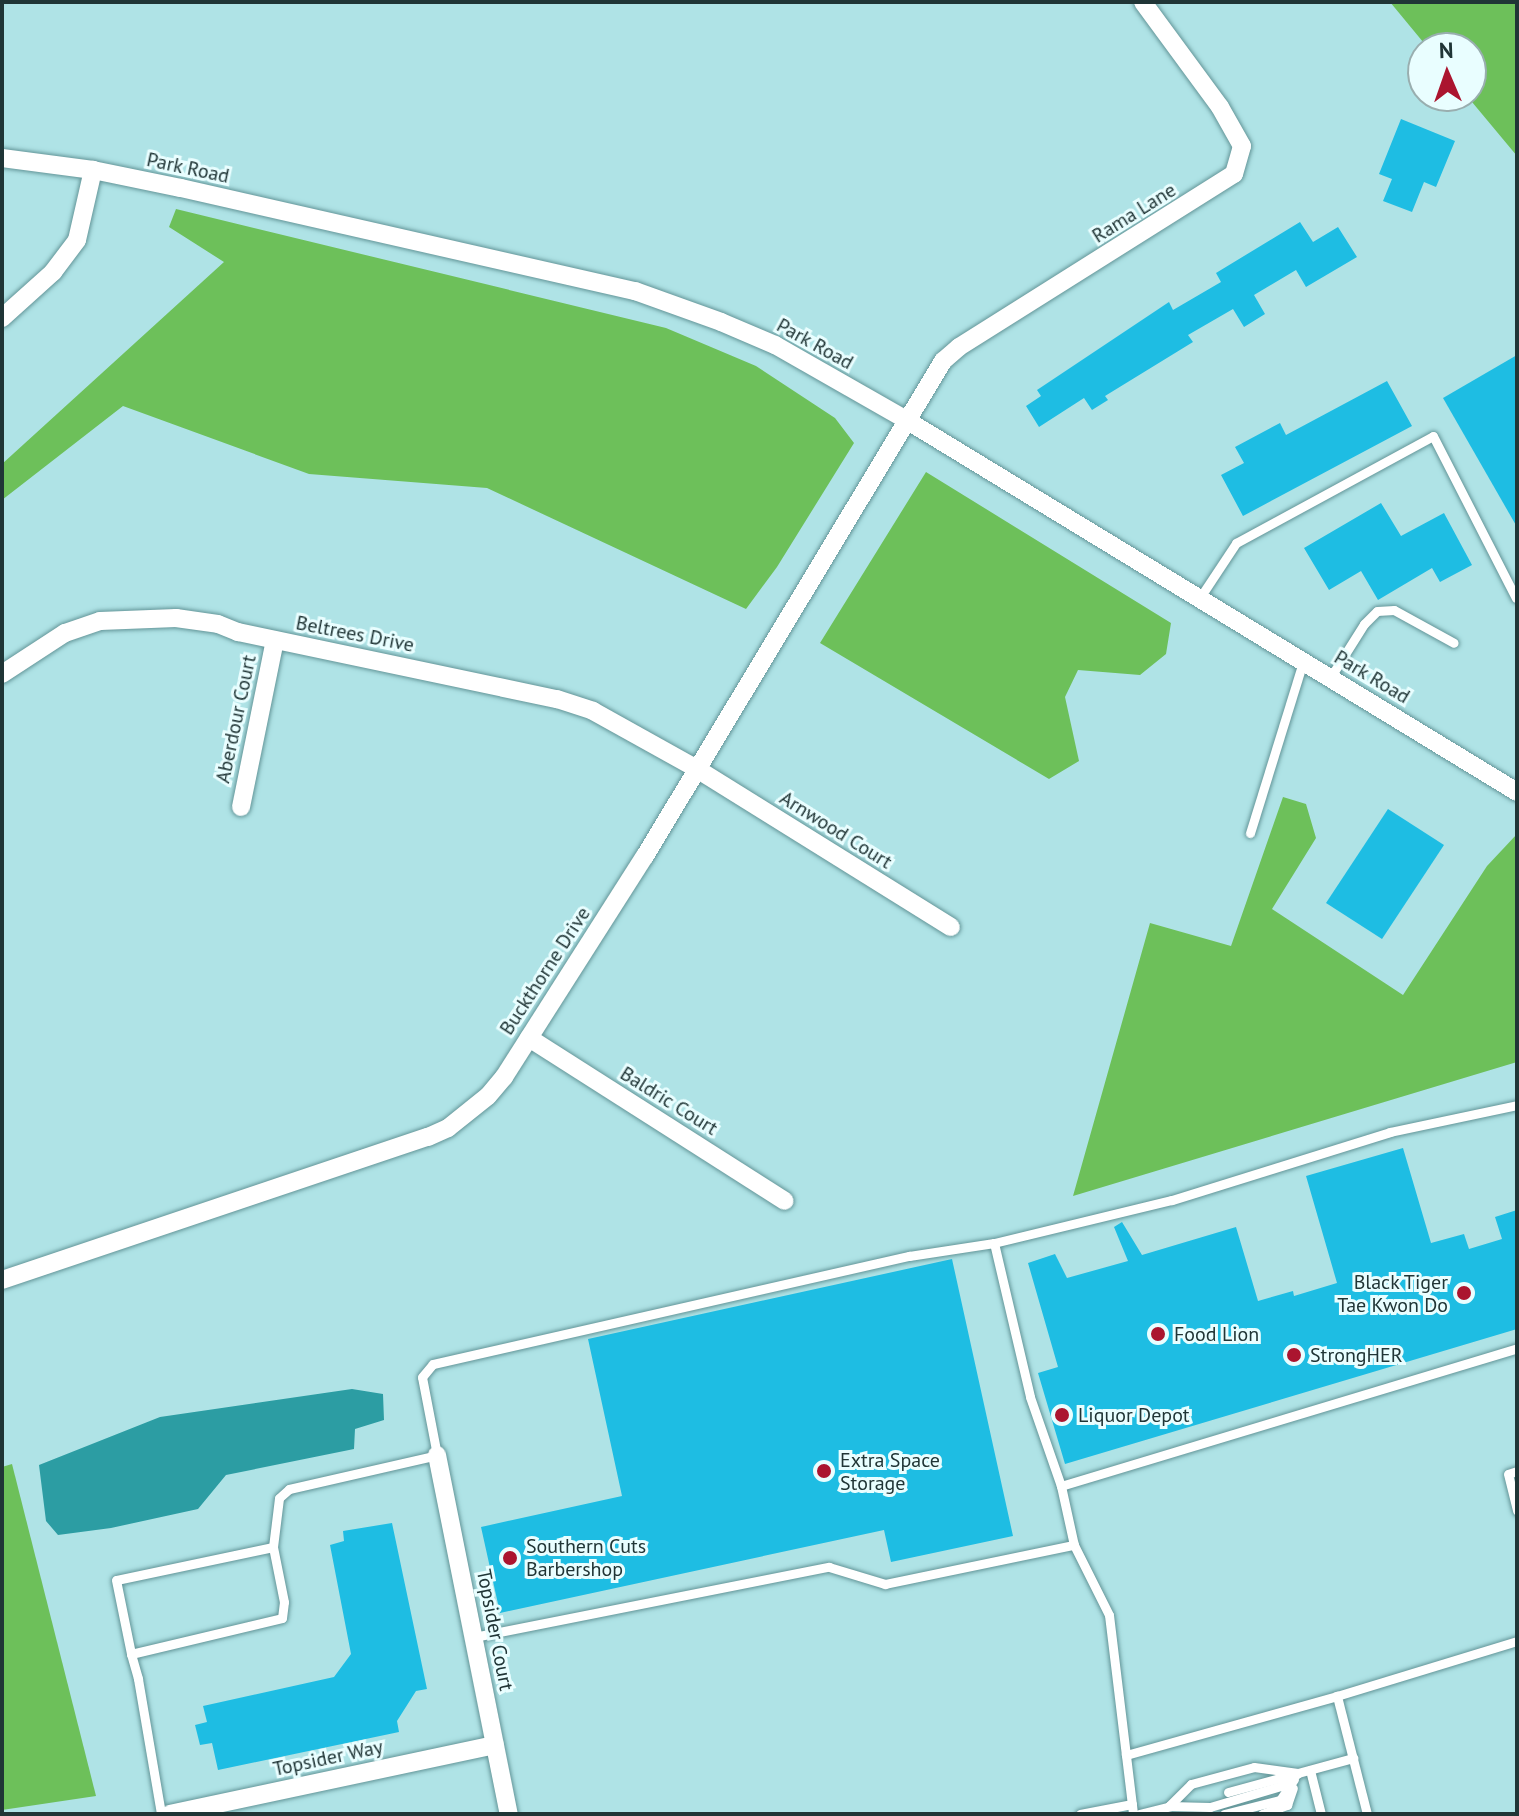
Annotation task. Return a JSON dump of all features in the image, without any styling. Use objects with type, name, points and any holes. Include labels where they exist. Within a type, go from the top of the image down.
[{"type":"street","name":"Rama Lane","points":[[908,421],[931,379],[959,347],[1234,174],[1242,146],[1220,107],[1143,2]]},
{"type":"street","name":"Park Road","points":[[2,158],[93,170],[635,291],[775,345],[908,421],[1517,792]]},
{"type":"street","points":[[2,318],[53,272],[77,240],[93,170]]},
{"type":"street","name":"Buckthorne Drive","points":[[2,1280],[428,1137],[448,1128],[488,1096],[529,1038],[697,769],[908,421]]},
{"type":"street","name":"Beltrees Drive","points":[[2,674],[65,633],[100,621],[176,618],[218,624],[275,640],[557,699],[593,711],[697,769]]},
{"type":"street","name":"Aberdour Court","points":[[241,807],[275,640]]},
{"type":"street","name":"Arnwood Court","points":[[697,769],[951,927]]},
{"type":"street","name":"Baldric Court","points":[[529,1038],[785,1201]]},
{"type":"street","name":"Topsider Court","points":[[437,1455],[509,1814]]},
{"type":"street","name":"Topsider Way","points":[[170,1814],[495,1745]]},
{"type":"lane","points":[[1199,599],[1236,543],[1433,436],[1516,598]]},
{"type":"lane","points":[[1330,678],[1364,624],[1377,611],[1394,610],[1454,643]]},
{"type":"lane","points":[[1250,833],[1303,662]]},
{"type":"lane","points":[[131,1654],[282,1618],[285,1610],[273,1547],[279,1498],[289,1489],[437,1455],[422,1377],[433,1364],[909,1256],[994,1243],[1172,1200],[1390,1132],[1517,1105]]},
{"type":"lane","points":[[994,1243],[1030,1397],[1061,1486],[1074,1545],[1109,1615],[1132,1809],[1080,1814]]},
{"type":"lane","points":[[1061,1486],[1517,1348]]},
{"type":"lane","points":[[1517,1471],[1508,1474],[1517,1511]]},
{"type":"lane","points":[[474,1637],[829,1567],[885,1584],[1074,1545]]},
{"type":"lane","points":[[161,1814],[116,1580],[273,1547]]},
{"type":"lane","points":[[1126,1755],[1337,1696],[1517,1641]]},
{"type":"lane","points":[[1337,1696],[1367,1814]]},
{"type":"lane","points":[[1228,1792],[1353,1758]]},
{"type":"lane","points":[[1170,1810],[1191,1784],[1254,1767],[1298,1773]]},
{"type":"lane","points":[[1310,1770],[1321,1814]]},
{"type":"lane","points":[[1139,1814],[1210,1807],[1281,1786],[1298,1773]]},
{"type":"lane","points":[[1224,1814],[1280,1800],[1298,1773]]},
{"type":"lane","points":[[1262,1814],[1287,1805],[1298,1773]]},
{"type":"lane","points":[[1170,1810],[1205,1800]]},
{"type":"lane","points":[[1170,1810],[1183,1814]]},
{"type":"lane","points":[[1170,1810],[1207,1814]]},
{"type":"green space","points":[[1390,2],[1517,2],[1517,156],[1480,112],[1487,112],[1487,32],[1415,32]]},
{"type":"green space","points":[[176,209],[666,328],[756,366],[835,418],[854,443],[777,567],[746,609],[487,488],[309,474],[123,406],[2,500],[2,464],[224,262],[169,227]]},
{"type":"green space","points":[[926,472],[1171,623],[1166,654],[1140,675],[1078,670],[1065,697],[1079,761],[1049,779],[820,643]]},
{"type":"green space","points":[[1283,797],[1306,804],[1316,838],[1272,909],[1403,995],[1487,866],[1517,834],[1517,1062],[1073,1196],[1150,923],[1231,946]]},
{"type":"green space","points":[[12,1464],[96,1796],[2,1810],[2,1467]]},
{"type":"water","points":[[352,1389],[383,1394],[384,1420],[355,1429],[354,1449],[226,1475],[198,1509],[111,1528],[58,1535],[46,1521],[39,1465],[160,1417]]},
{"type":"building","points":[[1401,119],[1455,141],[1436,187],[1424,182],[1412,212],[1383,201],[1392,179],[1379,174]]},
{"type":"building","points":[[1300,222],[1313,242],[1338,227],[1357,257],[1306,287],[1296,270],[1254,295],[1265,314],[1244,327],[1233,309],[1188,335],[1193,342],[1105,396],[1108,400],[1092,410],[1084,398],[1039,427],[1026,406],[1041,396],[1037,390],[1169,302],[1173,310],[1221,282],[1216,273]]},
{"type":"building","points":[[1517,355],[1517,527],[1443,398]]},
{"type":"building","points":[[1387,381],[1412,426],[1243,516],[1221,475],[1244,463],[1235,447],[1280,423],[1286,435]]},
{"type":"building","points":[[1381,503],[1401,536],[1444,513],[1472,565],[1440,582],[1432,568],[1378,600],[1361,571],[1329,590],[1304,548]]},
{"type":"building","points":[[1388,809],[1444,845],[1382,939],[1326,903]]},
{"type":"building","points":[[1403,1148],[1431,1243],[1464,1234],[1469,1249],[1502,1239],[1495,1217],[1517,1210],[1517,1329],[1065,1464],[1038,1373],[1058,1367],[1028,1263],[1055,1254],[1067,1278],[1128,1261],[1114,1227],[1122,1222],[1142,1255],[1236,1227],[1258,1301],[1293,1291],[1294,1296],[1337,1283],[1306,1176]]},
{"type":"building","points":[[952,1259],[1013,1536],[891,1562],[884,1530],[500,1613],[481,1527],[622,1496],[588,1339]]},
{"type":"building","points":[[392,1523],[427,1689],[416,1691],[397,1721],[399,1732],[218,1770],[212,1743],[200,1745],[195,1725],[207,1722],[203,1706],[334,1677],[351,1654],[330,1545],[344,1541],[343,1531]]},
{"type":"place","name":"Black Tiger Tae Kwon Do","points":[[1464,1293]]},
{"type":"place","name":"Food Lion","points":[[1158,1334]]},
{"type":"place","name":"StrongHER","points":[[1294,1355]]},
{"type":"place","name":"Liquor Depot","points":[[1062,1415]]},
{"type":"place","name":"Extra Space Storage","points":[[824,1471]]},
{"type":"place","name":"Southern Cuts Barbershop","points":[[510,1558]]}]
